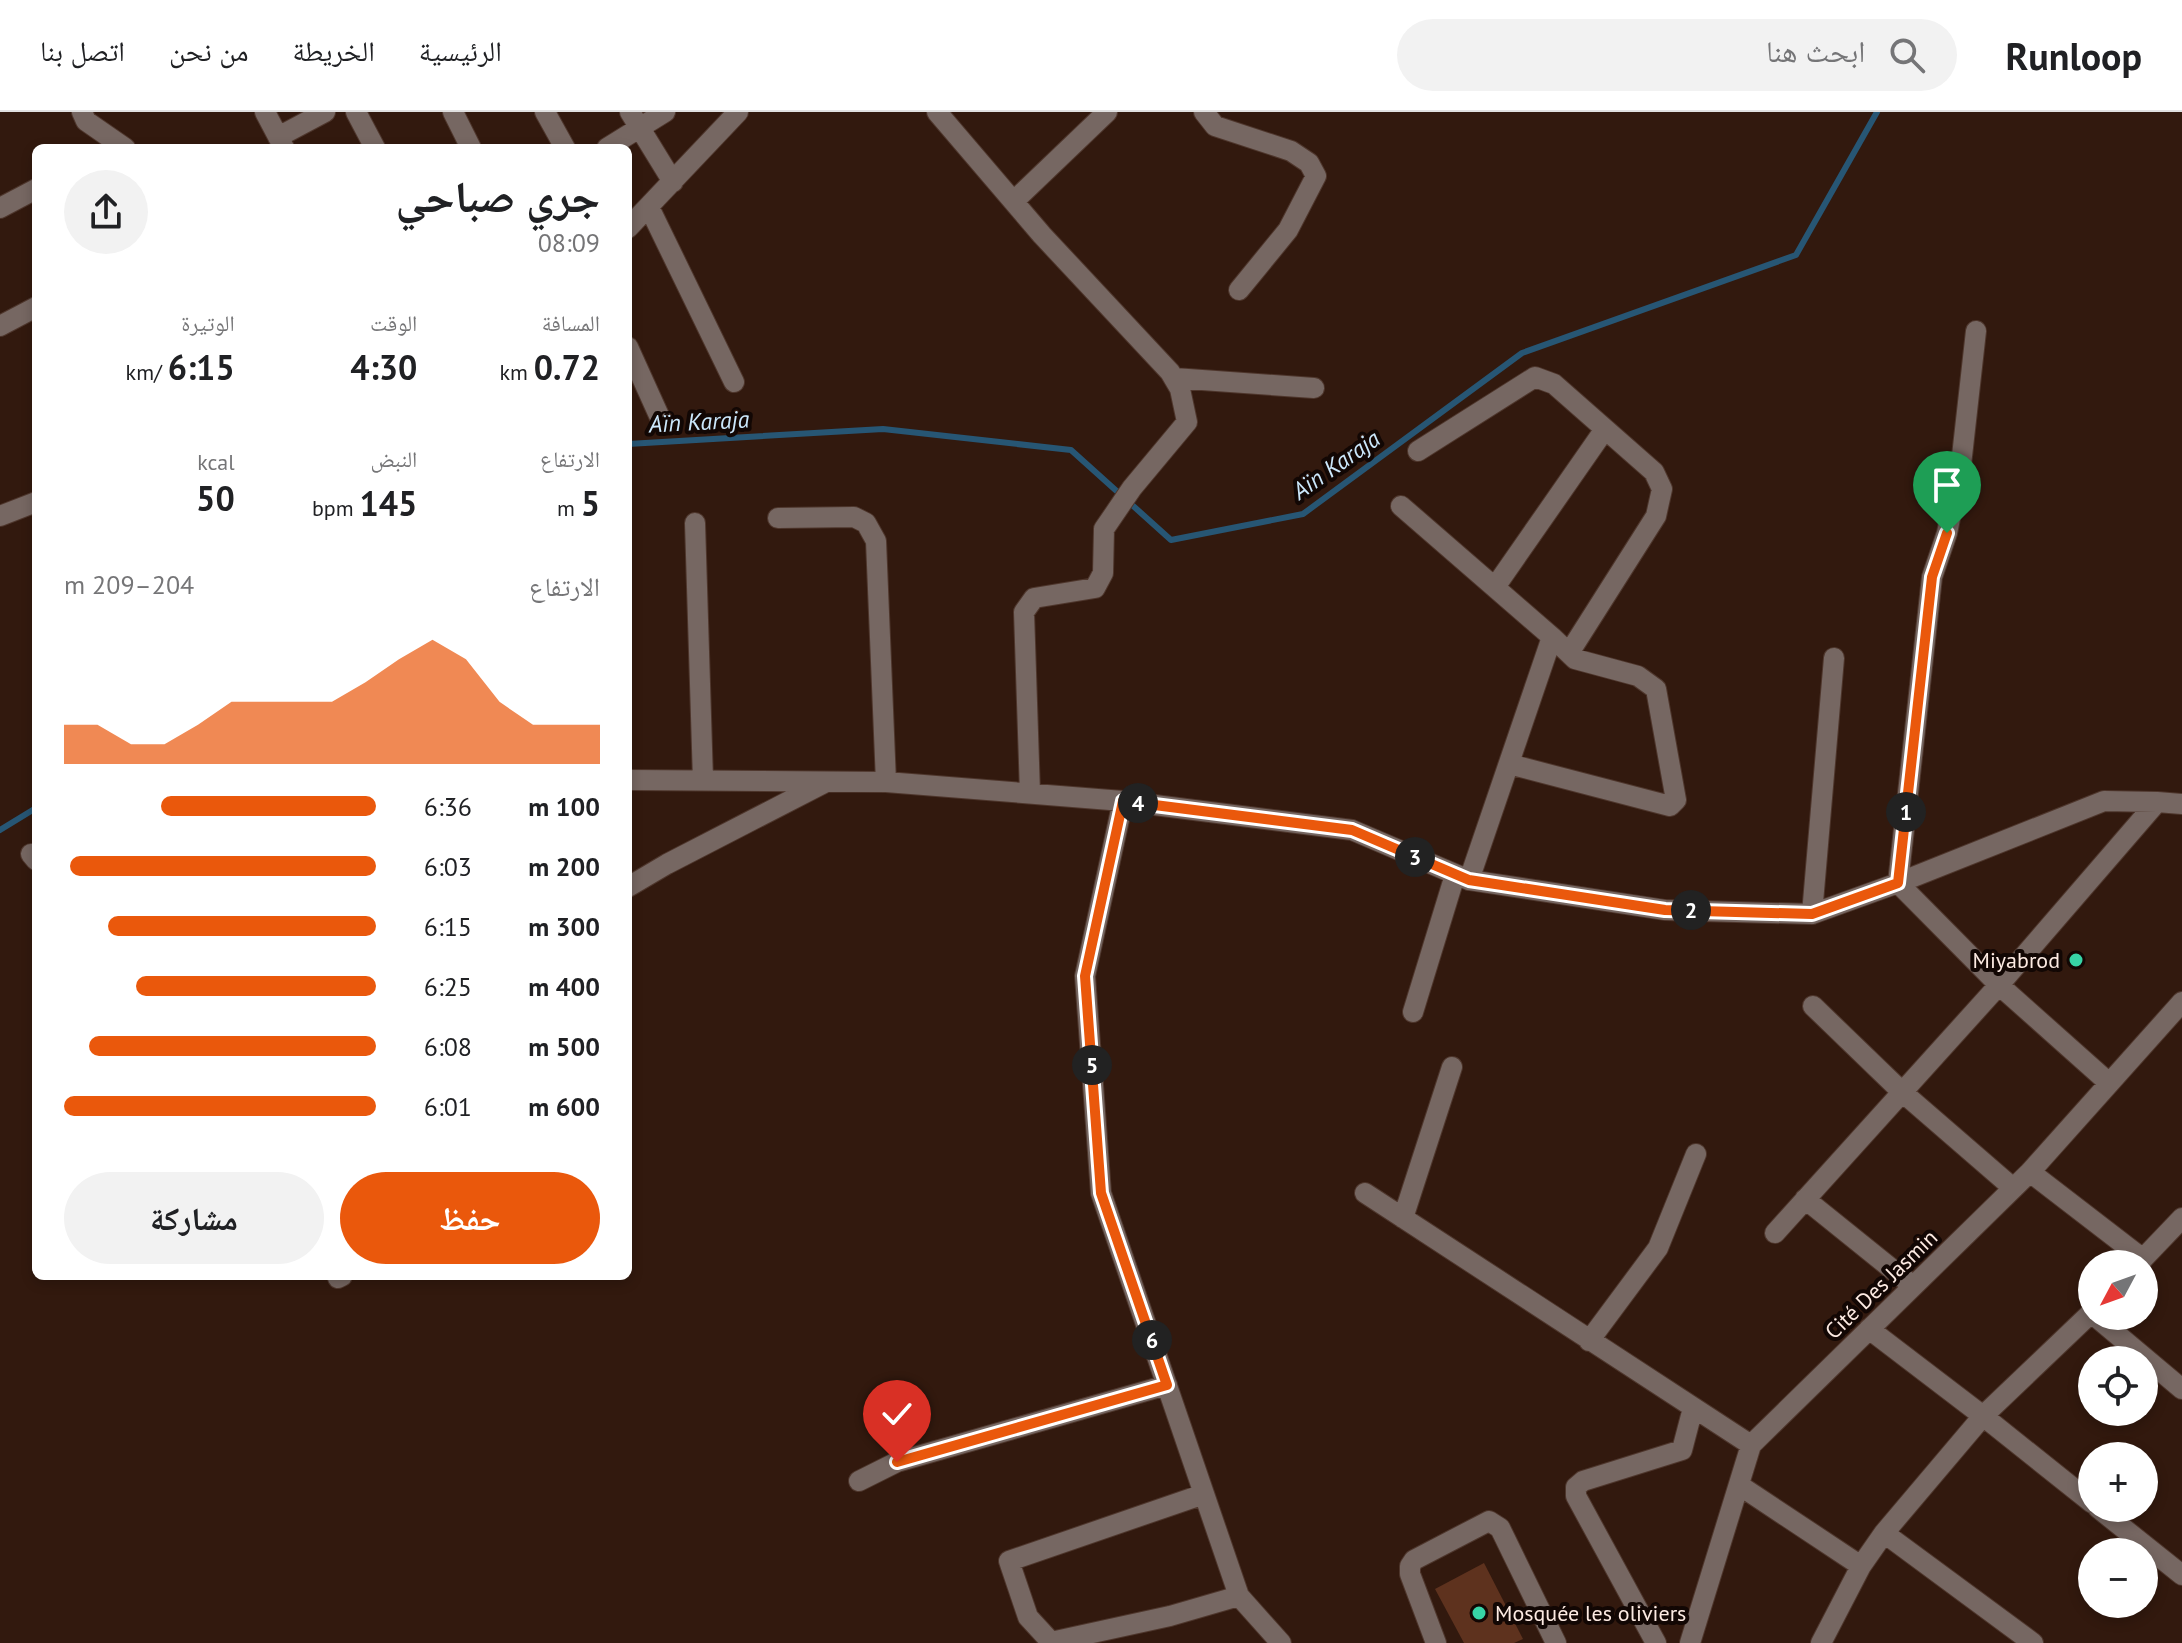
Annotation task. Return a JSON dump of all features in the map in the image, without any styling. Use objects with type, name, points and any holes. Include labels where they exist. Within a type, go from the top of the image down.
[{"type":"street","points":[[82,112],[86,121],[119,144]]},
{"type":"street","points":[[265,112],[281,142],[325,112]]},
{"type":"street","points":[[356,112],[373,144]]},
{"type":"street","points":[[453,112],[469,144]]},
{"type":"street","points":[[545,112],[563,144]]},
{"type":"street","points":[[611,144],[635,121],[665,112]]},
{"type":"street","points":[[712,112],[715,134]]},
{"type":"street","points":[[632,224],[738,112]]},
{"type":"street","points":[[937,112],[1042,235],[1170,372],[1180,389],[1187,422],[1132,488],[1104,529],[1103,573],[1095,588],[1034,598],[1024,612],[1030,793]]},
{"type":"street","points":[[1014,201],[1107,112]]},
{"type":"street","points":[[1204,112],[1215,126],[1291,151],[1309,163],[1316,176],[1288,230],[1239,290]]},
{"type":"street","points":[[635,121],[673,182]]},
{"type":"street","points":[[0,208],[32,191]]},
{"type":"street","points":[[649,207],[734,382]]},
{"type":"street","points":[[0,326],[32,309]]},
{"type":"street","points":[[1898,883],[1932,577],[1947,533],[1961,465],[1976,331]]},
{"type":"street","points":[[632,356],[661,420]]},
{"type":"street","points":[[1418,451],[1535,377],[1554,384],[1654,472],[1662,489],[1656,516],[1569,653]]},
{"type":"street","points":[[1174,378],[1314,388]]},
{"type":"street","points":[[1495,587],[1605,429]]},
{"type":"street","points":[[0,516],[32,504]]},
{"type":"street","points":[[1401,506],[1575,659],[1638,676],[1656,689],[1676,800],[1670,806],[1509,764]]},
{"type":"street","points":[[778,518],[854,517],[866,523],[876,541],[886,782]]},
{"type":"street","points":[[695,523],[703,780]]},
{"type":"street","points":[[1413,1012],[1462,877],[1509,764],[1552,637]]},
{"type":"street","points":[[1812,914],[1834,658]]},
{"type":"street","points":[[632,780],[886,782],[1123,801],[1352,830],[1462,877],[1665,910],[1812,914],[2104,801],[2182,804]]},
{"type":"street","points":[[632,885],[828,781]]},
{"type":"street","points":[[1123,801],[1085,976],[1101,1193],[1239,1596],[1281,1643]]},
{"type":"street","points":[[1775,1233],[1999,985],[2157,802]]},
{"type":"street","points":[[1898,883],[1999,985],[2109,1083]]},
{"type":"street","name":"Cité Des Jasmin","points":[[1690,1643],[1751,1445],[2030,1172],[2182,1002]]},
{"type":"street","points":[[1813,1006],[1901,1091],[2013,1188]]},
{"type":"street","points":[[1403,1218],[1452,1067]]},
{"type":"street","points":[[1589,1341],[1658,1248],[1696,1154]]},
{"type":"street","points":[[2030,1172],[2126,1250]]},
{"type":"street","points":[[1365,1193],[1751,1445]]},
{"type":"street","points":[[1805,1199],[1913,1286]]},
{"type":"street","points":[[2151,1250],[2182,1218]]},
{"type":"street","points":[[1821,1643],[1861,1566],[1884,1533],[1983,1416],[2078,1327]]},
{"type":"street","points":[[1869,1329],[2078,1492]]},
{"type":"street","points":[[2111,1330],[2182,1389]]},
{"type":"street","points":[[859,1481],[897,1462],[1167,1385]]},
{"type":"street","points":[[1656,1643],[1576,1496],[1576,1487],[1583,1481],[1682,1450],[1693,1408]]},
{"type":"street","points":[[1739,1485],[1861,1566]]},
{"type":"street","points":[[1204,1494],[1009,1561],[1028,1617],[1051,1642],[1170,1616],[1239,1596]]},
{"type":"street","points":[[1436,1643],[1410,1574],[1410,1566],[1414,1560],[1489,1521],[1500,1528],[1556,1643]]},
{"type":"street","points":[[2116,1522],[2182,1575]]},
{"type":"street","points":[[1884,1533],[2033,1643]]},
{"type":"building","name":"Mosquée les oliviers","points":[[1484,1563],[1523,1639],[1514,1643],[1464,1643],[1435,1589]]},
{"type":"waterway","name":"Aïn Karaja","points":[[632,444],[883,429],[1071,450],[1171,540],[1303,514],[1522,353],[1796,255],[1877,112]]},
{"type":"waterway","name":"Aïn Karaja","points":[[0,830],[32,810]]},
{"type":"place","name":"Miyabrod","points":[[2076,960]]},
{"type":"place","name":"Mosquée les oliviers","points":[[1479,1613]]},
{"type":"route","points":[[897,1462],[1167,1385],[1101,1193],[1085,976],[1123,801],[1352,830],[1469,880],[1665,910],[1812,914],[1898,883],[1932,577],[1947,533]]}]
